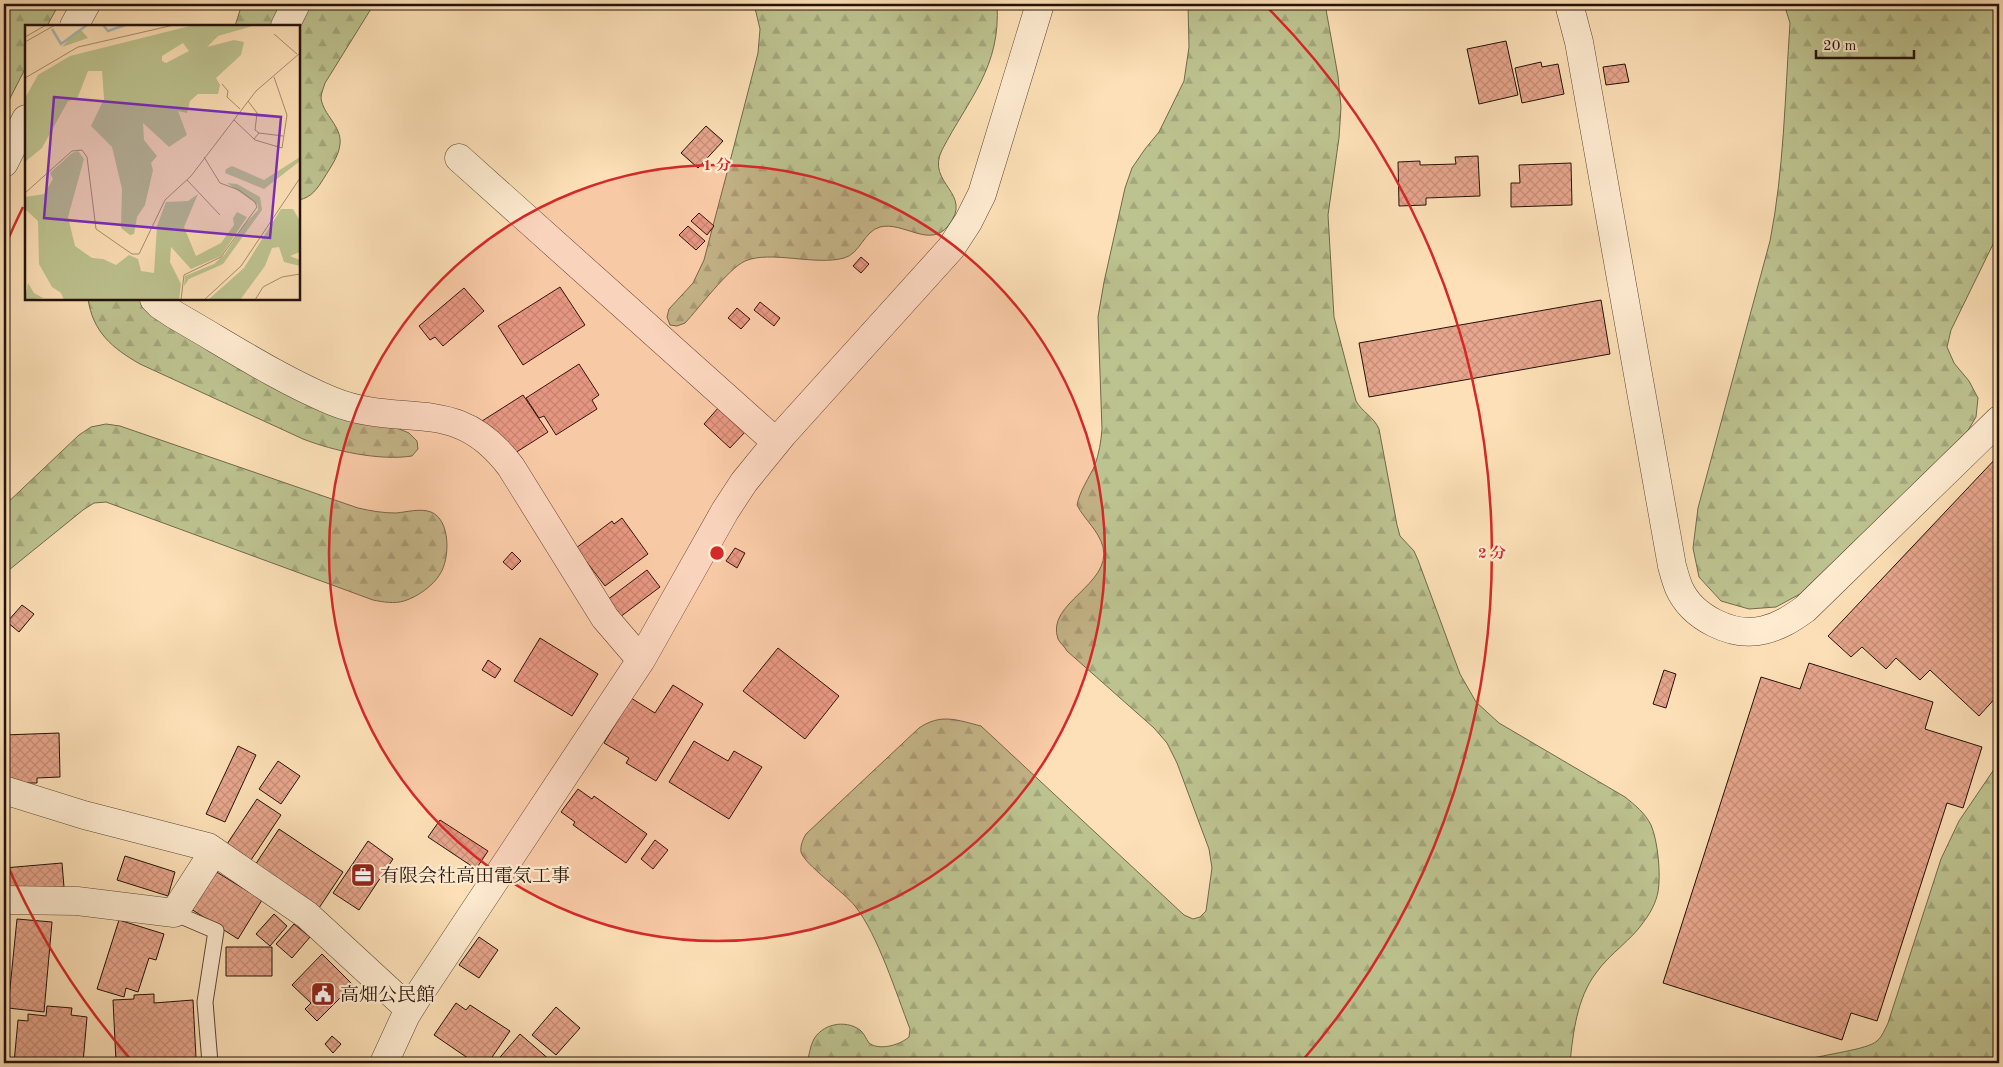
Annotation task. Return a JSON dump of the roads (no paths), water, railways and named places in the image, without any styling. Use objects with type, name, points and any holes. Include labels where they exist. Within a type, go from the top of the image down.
[{"type":"street","points":[[75,25],[86,4]]},
{"type":"street","points":[[286,25],[296,4]]},
{"type":"street","points":[[384,1063],[409,1009],[640,660],[725,511],[744,482],[776,442],[951,248],[968,222],[987,179],[1040,4]]},
{"type":"street","points":[[1569,4],[1579,42],[1672,566],[1679,589],[1694,608],[1714,623],[1737,630],[1761,631],[1785,624],[1805,610],[1999,420]]},
{"type":"street","points":[[4,163],[25,121]]},
{"type":"street","points":[[459,158],[776,442]]},
{"type":"street","points":[[155,300],[175,315],[310,391],[335,402],[362,410],[451,420],[485,438],[500,452],[511,467],[605,618],[640,660]]},
{"type":"street","points":[[4,790],[84,814],[187,841],[214,851],[308,915],[409,1009]]},
{"type":"street","points":[[4,900],[77,901],[174,913],[214,851]]},
{"type":"lane","points":[[174,913],[216,931],[205,1002],[210,1063]]},
{"type":"place","name":"有限会社高田電気工事","points":[[363,875]]},
{"type":"place","name":"高畑公民館","points":[[323,994]]}]
